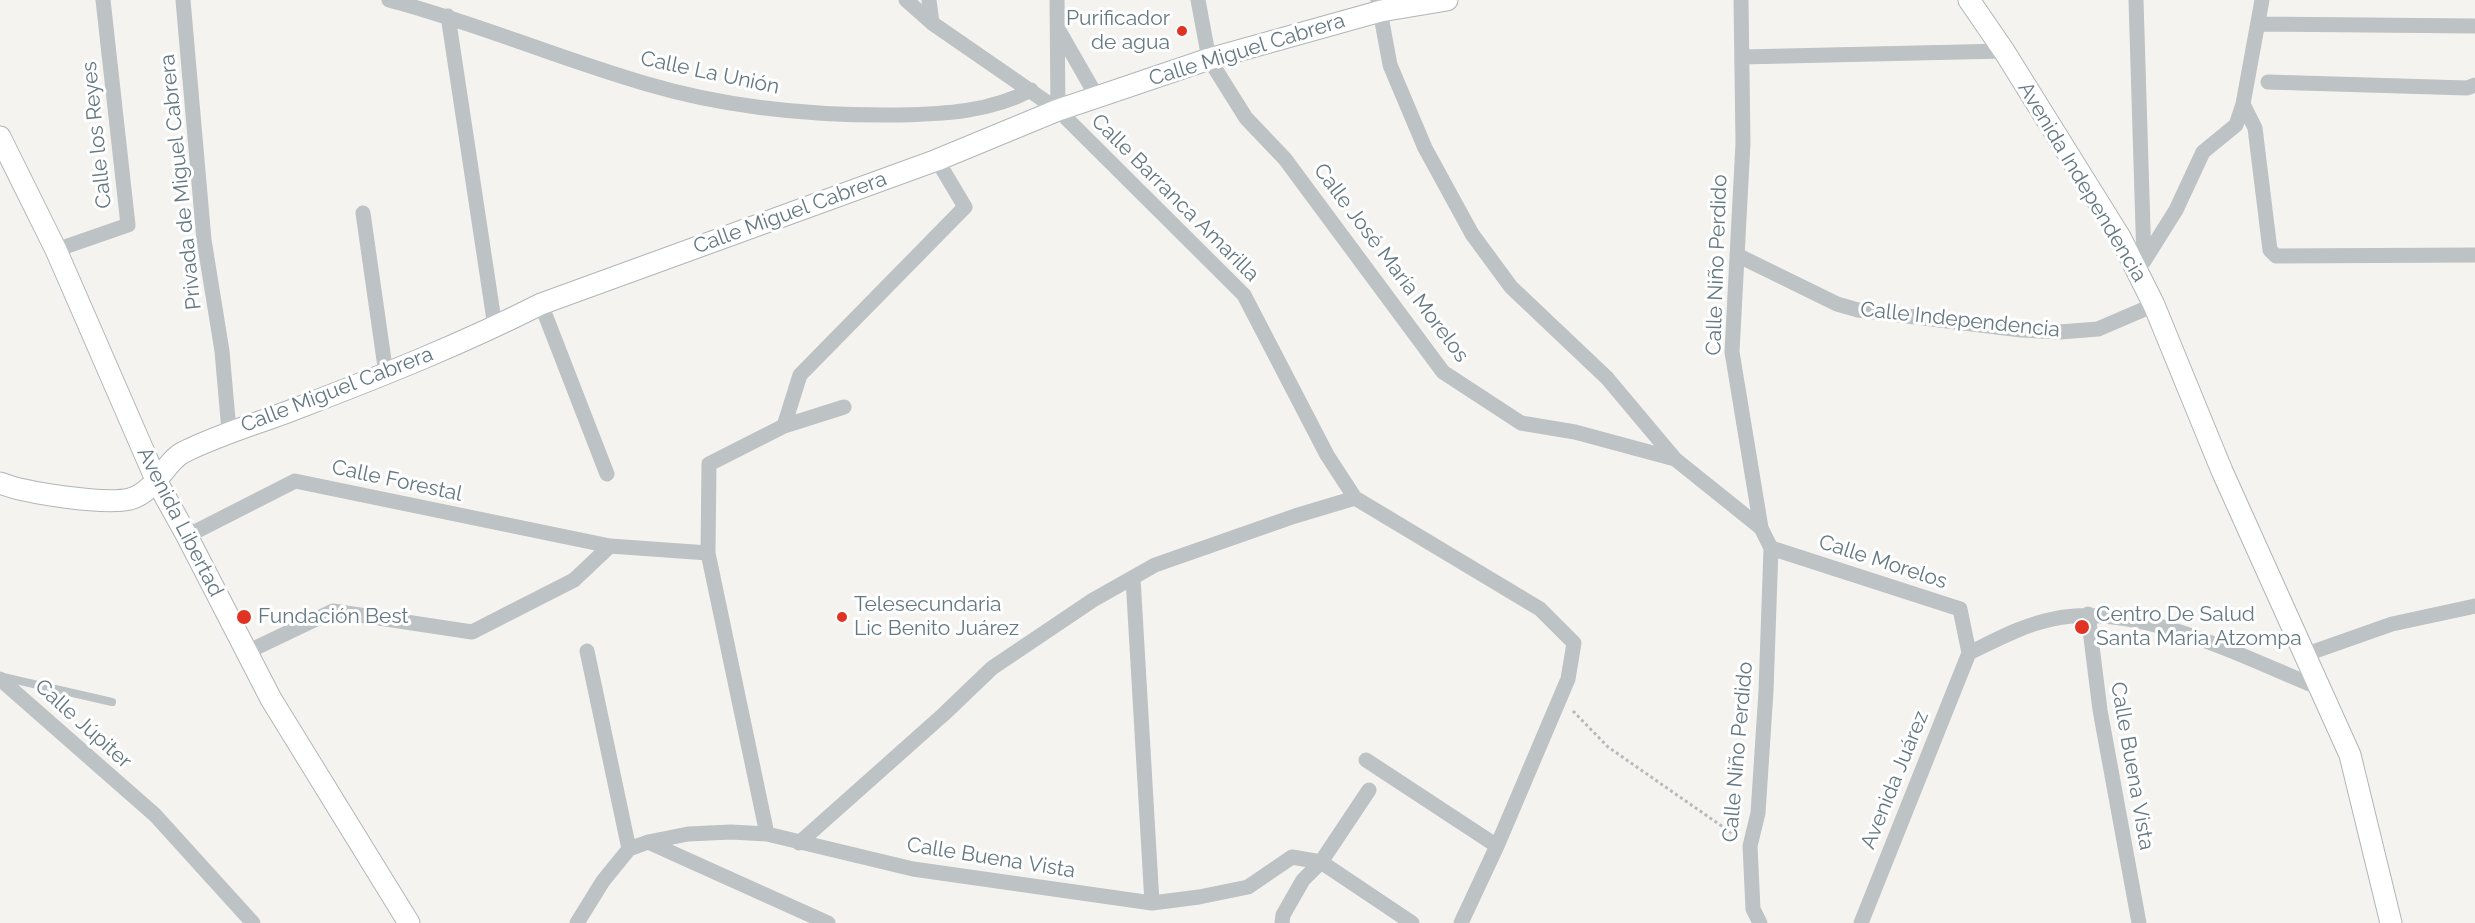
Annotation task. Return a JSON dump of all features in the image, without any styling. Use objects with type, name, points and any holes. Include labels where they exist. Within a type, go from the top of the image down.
[{"type":"street","name":"Calle los Reyes","points":[[56,250],[128,225],[104,0]]},
{"type":"street","name":"Privada de Miguel Cabrera","points":[[183,0],[204,240],[222,351],[229,431]]},
{"type":"street","name":"Calle La Unión","points":[[388,0],[448,16],[648,85],[752,107],[859,116],[951,114],[1011,101],[1031,90]]},
{"type":"street","name":"Calle Barranca Amarilla","points":[[906,0],[932,23],[1058,110],[1244,295],[1327,455],[1355,498],[1540,609],[1574,643],[1568,679],[1559,697]]},
{"type":"street","points":[[929,0],[932,23]]},
{"type":"street","points":[[1057,0],[1058,110]]},
{"type":"street","name":"Calle José María Morelos","points":[[1198,0],[1209,59],[1246,118],[1285,159],[1443,372],[1521,423],[1575,432],[1675,459]]},
{"type":"street","name":"Calle Miguel Cabrera","points":[[0,483],[83,500],[131,499],[157,482],[180,453],[229,431],[285,413],[386,374],[495,327],[541,304],[937,160],[1058,110],[1209,59],[1379,5],[1447,0]]},
{"type":"street","name":"Calle Niño Perdido","points":[[1741,0],[1743,143],[1732,352],[1761,528]]},
{"type":"street","name":"Avenida Independencia","points":[[1969,0],[2004,51],[2120,237],[2149,296],[2222,471],[2304,655]]},
{"type":"street","points":[[2136,0],[2144,261],[2149,296]]},
{"type":"street","points":[[2144,261],[2175,210],[2203,152],[2236,125],[2243,104],[2262,0]]},
{"type":"street","points":[[1379,5],[1394,76],[1425,148],[1472,234],[1511,287],[1607,378],[1675,459],[1761,528],[1771,548]]},
{"type":"street","points":[[448,16],[495,327]]},
{"type":"street","points":[[2258,24],[2475,26]]},
{"type":"street","points":[[1058,29],[1097,97]]},
{"type":"street","points":[[1742,57],[2004,51]]},
{"type":"street","points":[[2268,82],[2467,88],[2475,85]]},
{"type":"street","points":[[2243,104],[2255,128],[2270,250],[2276,256],[2475,255]]},
{"type":"street","name":"Avenida Libertad","points":[[0,137],[56,250],[157,482],[271,699],[409,923]]},
{"type":"street","points":[[784,426],[800,375],[965,207],[937,160]]},
{"type":"street","points":[[363,213],[386,374]]},
{"type":"street","name":"Calle Independencia","points":[[1737,255],[1838,304],[1858,310],[2020,330],[2060,332],[2098,328],[2149,296]]},
{"type":"street","points":[[541,304],[607,474]]},
{"type":"street","points":[[766,834],[708,553],[709,464],[784,426],[844,407]]},
{"type":"street","name":"Calle Forestal","points":[[187,536],[295,481],[610,546],[708,553]]},
{"type":"street","points":[[799,843],[944,714],[992,668],[1094,600],[1166,561],[1295,516],[1355,498]]},
{"type":"street","points":[[247,652],[333,611],[472,632],[574,580],[610,546]]},
{"type":"street","name":"Calle Niño Perdido","points":[[1760,923],[1753,909],[1750,846],[1758,813],[1766,691],[1771,548]]},
{"type":"street","name":"Calle Morelos","points":[[1771,548],[1960,609],[1969,653]]},
{"type":"street","points":[[1133,578],[1152,903]]},
{"type":"street","points":[[2391,923],[2350,754],[2322,689],[2304,655],[2392,624],[2475,606]]},
{"type":"street","points":[[1969,653],[2026,626],[2088,614],[2140,621],[2190,636],[2322,689]]},
{"type":"street","name":"Calle Buena Vista","points":[[2088,614],[2100,710],[2139,923]]},
{"type":"street","points":[[580,922],[603,881],[629,849],[587,651]]},
{"type":"street","name":"Avenida Juárez","points":[[1861,923],[1969,653]]},
{"type":"street","name":"Calle Júpiter","points":[[0,678],[155,815],[253,923]]},
{"type":"street","points":[[1461,923],[1497,846],[1559,697]]},
{"type":"street","points":[[1366,760],[1497,846]]},
{"type":"street","points":[[1282,923],[1282,915],[1303,880],[1321,862],[1369,790]]},
{"type":"street","name":"Calle Buena Vista","points":[[629,849],[648,842],[688,834],[731,832],[766,834],[913,869],[1152,903],[1199,897],[1248,887],[1292,857],[1321,862],[1412,923]]},
{"type":"street","points":[[648,842],[828,923]]},
{"type":"lane","points":[[0,678],[112,702]]},
{"type":"path","points":[[1559,697],[1608,747],[1750,846]]},
{"type":"place","name":"Purificador de agua","points":[[1182,31]]},
{"type":"place","name":"Fundación Best","points":[[244,617]]},
{"type":"place","name":"Telesecundaria Lic Benito Juárez","points":[[842,617]]},
{"type":"place","name":"Centro De Salud Santa Maria Atzompa","points":[[2082,627]]}]
